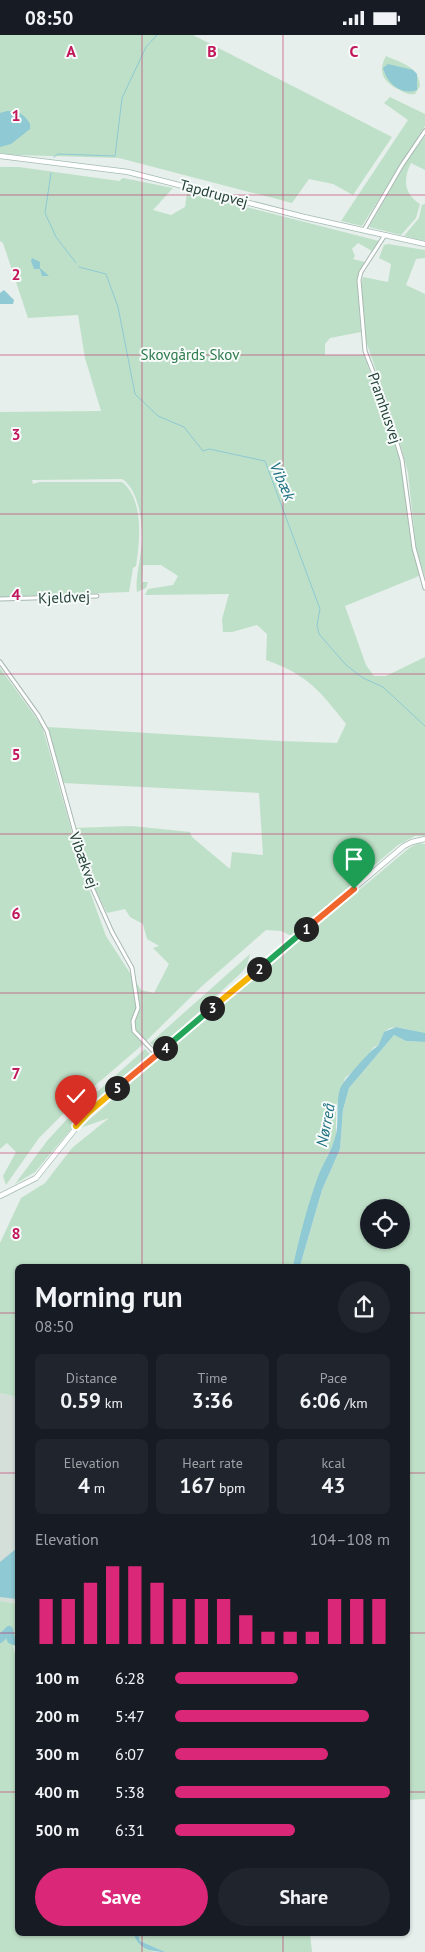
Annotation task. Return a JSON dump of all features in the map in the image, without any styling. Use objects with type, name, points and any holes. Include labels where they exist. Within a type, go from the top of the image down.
[{"type":"street","points":[[364,230],[402,165],[425,131]]},
{"type":"street","name":"Tapdrupvej","points":[[0,156],[128,172],[364,230],[425,243]]},
{"type":"street","name":"Pramhusvej","points":[[385,234],[361,272],[359,280],[365,351],[385,403],[402,460],[414,548],[425,588]]},
{"type":"street","name":"Kjeldvej","points":[[0,599],[97,596]]},
{"type":"street","name":"Vibækvej","points":[[0,663],[38,715],[47,731],[87,876],[112,932],[132,968],[138,1008],[133,1021],[134,1031],[157,1055]]},
{"type":"street","points":[[0,1196],[36,1178],[88,1113],[404,846],[412,841],[425,839]]},
{"type":"shaded area","points":[[0,1393],[15,1397],[15,1604],[0,1601]]},
{"type":"green space","points":[[0,35],[193,35],[392,137],[353,195],[333,184],[309,179],[292,203],[119,158],[0,153]]},
{"type":"green space","points":[[386,56],[403,63],[413,70],[419,79],[420,86],[415,94],[404,92],[386,80],[382,67]]},
{"type":"green space","points":[[390,97],[425,114],[425,126],[362,226],[341,221],[408,120],[384,103]]},
{"type":"green space","points":[[425,136],[425,170],[411,163],[406,180],[408,191],[420,204],[416,218],[401,235],[369,227],[404,165]]},
{"type":"green space","name":"Skovgårds Skov","points":[[0,167],[19,167],[119,181],[123,178],[173,188],[153,210],[171,215],[185,207],[187,192],[379,241],[372,251],[358,243],[352,249],[355,256],[353,259],[365,262],[357,282],[361,332],[330,338],[325,344],[325,355],[364,355],[399,456],[419,576],[345,606],[366,665],[374,676],[386,676],[425,657],[425,836],[415,836],[398,845],[292,936],[281,931],[266,930],[201,987],[141,1046],[69,1108],[39,1138],[6,1185],[3,1176],[16,1152],[7,1143],[0,1149],[0,668],[42,726],[85,878],[106,936],[141,990],[154,993],[169,964],[153,948],[159,946],[147,939],[143,924],[130,917],[125,909],[107,913],[88,875],[74,828],[132,826],[190,832],[192,837],[230,869],[232,852],[263,855],[259,793],[63,783],[48,727],[337,743],[346,724],[312,685],[292,672],[266,660],[267,634],[257,625],[232,632],[223,632],[222,619],[229,594],[145,595],[148,589],[173,585],[178,576],[161,565],[143,565],[142,582],[148,582],[146,588],[137,592],[142,541],[141,521],[133,492],[122,479],[32,480],[33,484],[39,482],[122,482],[129,489],[137,509],[139,545],[129,592],[0,597],[0,412],[101,411],[85,358],[78,315],[28,318],[3,243],[0,241]]},
{"type":"green space","points":[[425,204],[425,241],[404,236],[419,218],[422,205]]},
{"type":"green space","points":[[384,245],[425,250],[425,258],[416,259],[406,285],[425,294],[425,577],[416,548],[408,473],[397,432],[366,341],[361,285],[363,277],[388,282],[391,264],[379,258]]},
{"type":"green space","points":[[418,843],[425,844],[425,1033],[398,1027],[389,1029],[383,1035],[378,1046],[374,1047],[360,1065],[345,1078],[336,1107],[336,1137],[320,1173],[294,1264],[15,1264],[15,1397],[0,1393],[0,1243],[21,1198],[45,1183],[72,1148],[109,1118],[80,1128],[155,1062],[408,849]]},
{"type":"green space","points":[[250,954],[247,965],[242,972],[159,1049],[150,1043]]},
{"type":"green space","points":[[394,1035],[406,1041],[425,1042],[425,1799],[410,1800],[410,1264],[301,1264],[322,1190],[340,1149],[343,1110],[349,1088]]},
{"type":"green space","points":[[145,1049],[150,1054],[88,1109],[35,1172],[15,1184],[47,1141],[68,1118]]},
{"type":"green space","points":[[0,1601],[15,1604],[15,1639],[13,1647],[15,1654],[15,1936],[135,1936],[143,1945],[155,1952],[0,1952]]},
{"type":"green space","points":[[139,1936],[310,1936],[312,1952],[165,1952],[140,1941]]},
{"type":"water","points":[[388,64],[413,70],[417,74],[417,90],[400,90],[391,83],[383,68]]},
{"type":"water","points":[[7,111],[18,112],[23,115],[30,124],[30,129],[11,144],[0,147],[0,113]]},
{"type":"water","points":[[32,258],[40,262],[40,268],[49,276],[42,276],[40,269],[34,269],[31,261]]},
{"type":"water","points":[[4,290],[14,300],[13,304],[0,304],[0,293]]},
{"type":"water","points":[[396,1027],[425,1033],[425,1042],[406,1041],[394,1035],[349,1088],[343,1110],[340,1149],[322,1190],[301,1264],[293,1264],[311,1196],[335,1138],[340,1089],[358,1066],[378,1046],[384,1032]]},
{"type":"water","points":[[15,1550],[15,1599],[0,1597],[0,1562]]},
{"type":"water","points":[[135,1936],[139,1936],[140,1941],[165,1952],[146,1949]]},
{"type":"waterway","points":[[54,157],[58,154],[115,156],[122,98],[146,47],[157,35]]},
{"type":"waterway","points":[[51,173],[45,213],[56,237],[76,263]]},
{"type":"waterway","name":"Vibæk","points":[[79,267],[106,274],[118,307],[135,394],[158,416],[184,427],[203,451],[209,449],[265,461],[320,609],[317,625],[319,634],[346,665],[363,678],[383,687],[425,726]]},
{"type":"waterway","points":[[0,1639],[9,1630],[11,1640],[15,1641]]},
{"type":"route","points":[[76,1126],[88,1113],[354,889]]},
{"type":"water label","name":"Nørreå","points":[[325,1125]]}]
